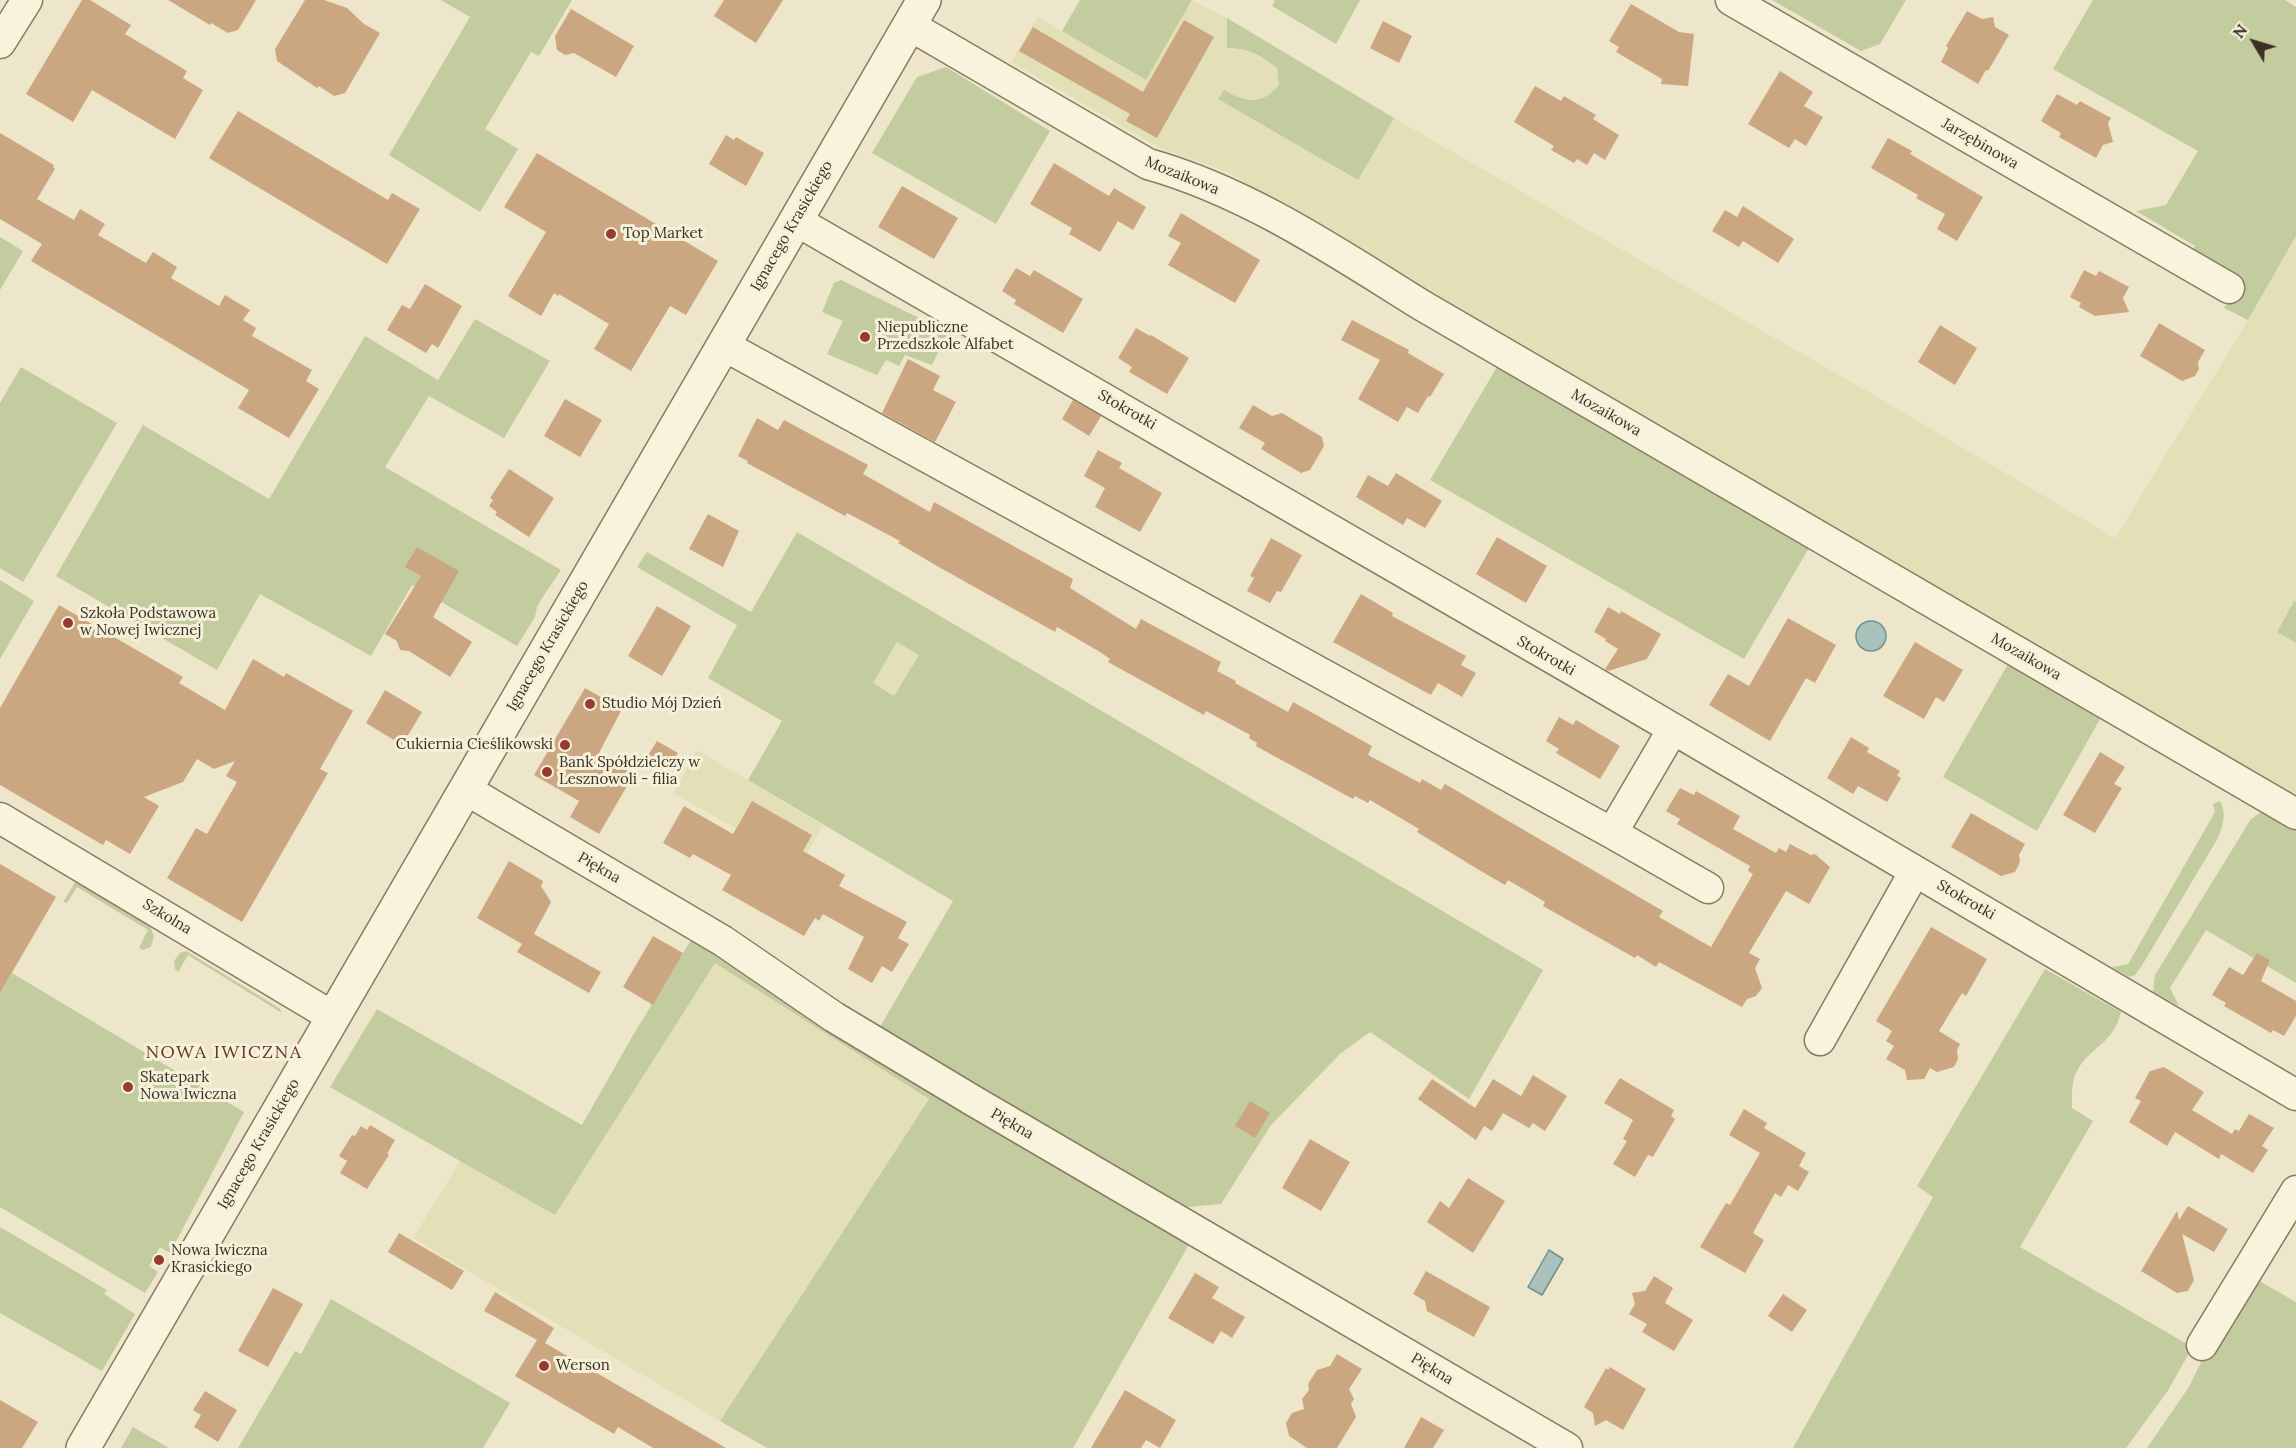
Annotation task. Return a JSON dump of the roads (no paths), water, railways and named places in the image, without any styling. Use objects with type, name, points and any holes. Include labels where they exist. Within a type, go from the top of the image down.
[{"type":"street","points":[[0,43],[27,0]]},
{"type":"street","name":"Jarzębinowa","points":[[1731,0],[2229,288]]},
{"type":"street","name":"Ignacego Krasickiego","points":[[83,1448],[917,12]]},
{"type":"street","name":"Mozaikowa","points":[[917,12],[1148,164],[1189,176],[1293,226],[1433,312],[2296,814]]},
{"type":"street","name":"Stokrotki","points":[[795,220],[1127,410],[2296,1095]]},
{"type":"street","points":[[723,345],[1612,832],[1708,888]]},
{"type":"street","points":[[1612,832],[1673,729]]},
{"type":"street","name":"Piękna","points":[[465,789],[723,941],[834,1017],[972,1100],[1567,1448]]},
{"type":"street","name":"Szkolna","points":[[0,818],[333,1017]]},
{"type":"street","points":[[1820,1040],[1915,871]]},
{"type":"street","points":[[2202,1345],[2296,1191]]},
{"type":"water","points":[[1871,621],[1882,625],[1886,636],[1882,647],[1871,651],[1860,647],[1856,636],[1860,625]]},
{"type":"water","points":[[1549,1250],[1563,1259],[1542,1295],[1528,1287]]},
{"type":"place","name":"Top Market","points":[[611,234]]},
{"type":"place","name":"Niepubliczne Przedszkole Alfabet","points":[[865,337]]},
{"type":"place","name":"Szkoła Podstawowa w Nowej Iwicznej","points":[[68,623]]},
{"type":"place","name":"Studio Mój Dzień","points":[[590,704]]},
{"type":"place","name":"Cukiernia Cieślikowski","points":[[565,745]]},
{"type":"place","name":"Bank Spółdzielczy w Lesznowoli - filia","points":[[547,772]]},
{"type":"place","name":"Skatepark Nowa Iwiczna","points":[[128,1087]]},
{"type":"place","name":"Nowa Iwiczna Krasickiego","points":[[159,1260]]},
{"type":"place","name":"Werson","points":[[544,1366]]},
{"type":"district","name":"NOWA IWICZNA","points":[[224,1053]]}]
